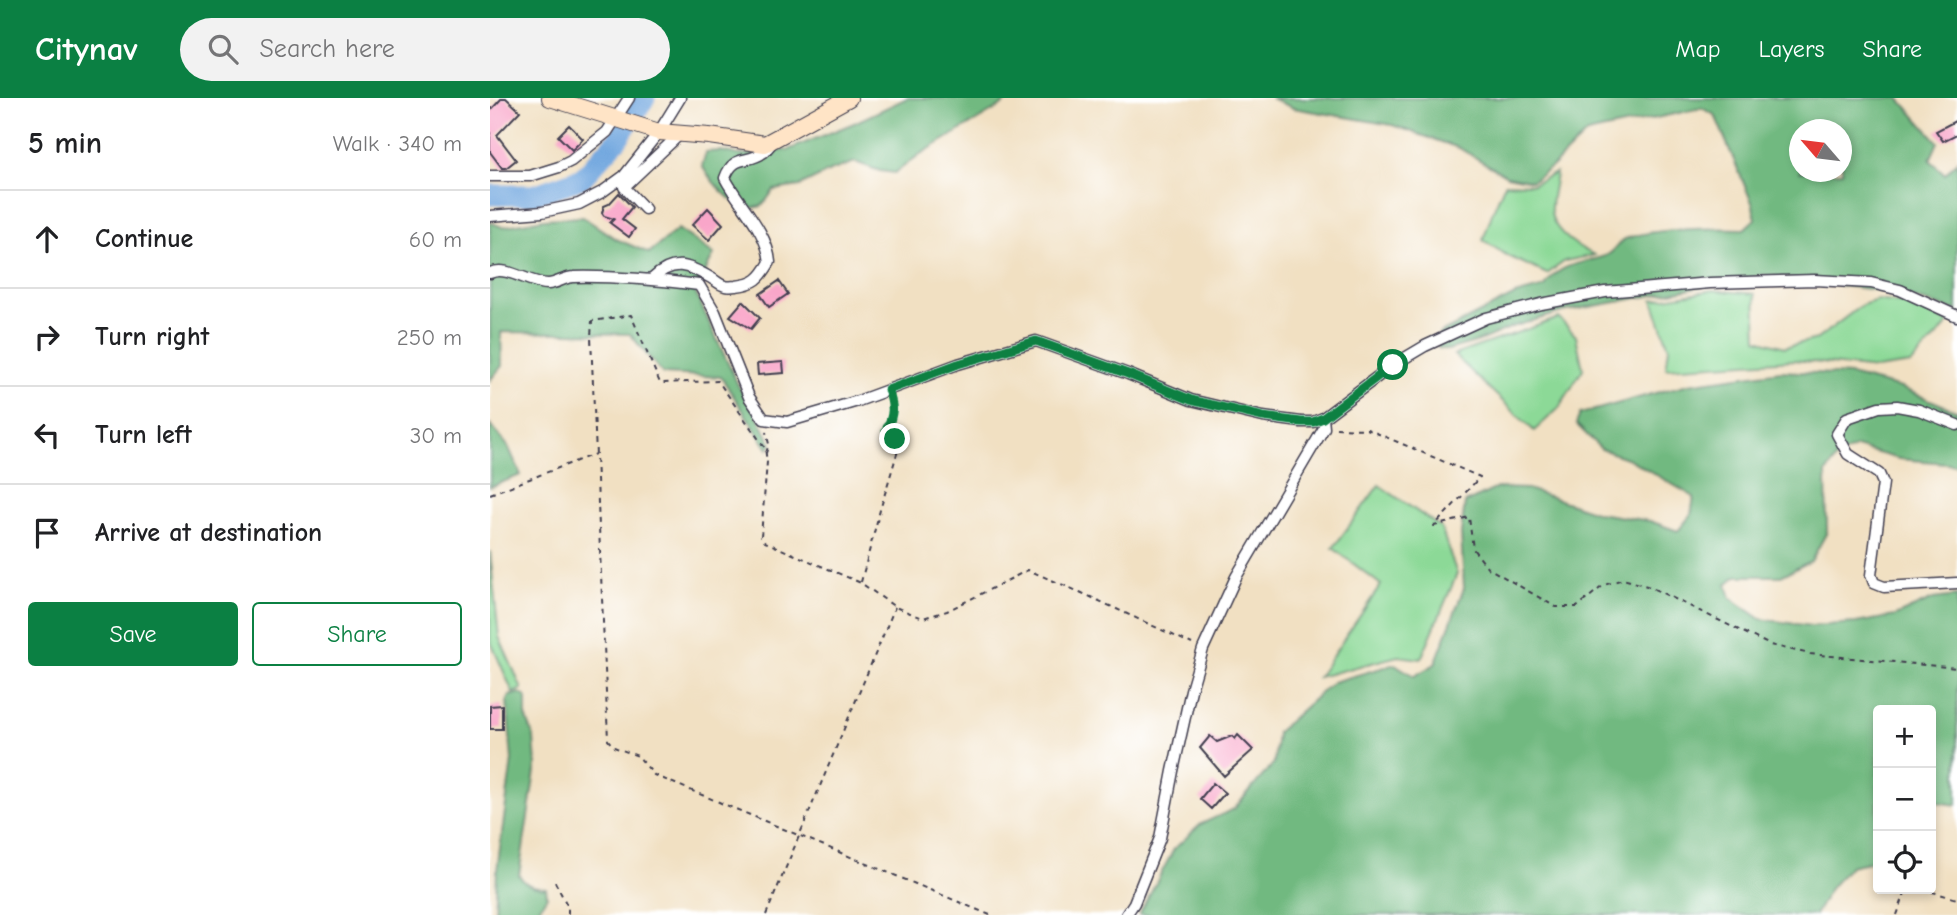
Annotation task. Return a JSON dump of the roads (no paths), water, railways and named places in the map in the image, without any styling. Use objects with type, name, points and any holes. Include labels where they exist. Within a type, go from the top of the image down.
[{"type":"main road","points":[[550,98],[656,131],[765,144],[849,98]]},
{"type":"street","points":[[490,176],[530,176],[571,161],[607,132],[618,119],[629,98]]},
{"type":"street","points":[[490,216],[542,212],[579,204],[602,192],[624,176],[680,98]]},
{"type":"street","points":[[645,209],[624,187],[680,134]]},
{"type":"street","points":[[652,279],[673,265],[696,269],[726,287],[753,283],[762,275],[769,262],[765,244],[725,178],[729,167],[735,162],[762,153],[776,138]]},
{"type":"street","points":[[490,274],[494,271],[508,273],[548,284],[570,277],[652,279],[699,285],[715,312],[749,397],[764,419],[787,422],[858,401],[958,364],[1036,341],[1191,400],[1263,417],[1324,423]]},
{"type":"street","points":[[1126,915],[1134,903],[1160,838],[1191,690],[1203,649],[1236,577],[1324,423],[1393,365],[1486,318],[1605,292],[1710,283],[1815,280],[1871,283],[1900,290],[1957,316]]},
{"type":"street","points":[[1957,425],[1919,410],[1897,406],[1879,407],[1847,418],[1837,434],[1848,454],[1880,474],[1883,483],[1871,575],[1874,583],[1884,587],[1957,583]]},
{"type":"waterway","points":[[490,195],[534,195],[582,178],[617,140],[645,98]]},
{"type":"waterway","points":[[494,186],[500,195]]}]
